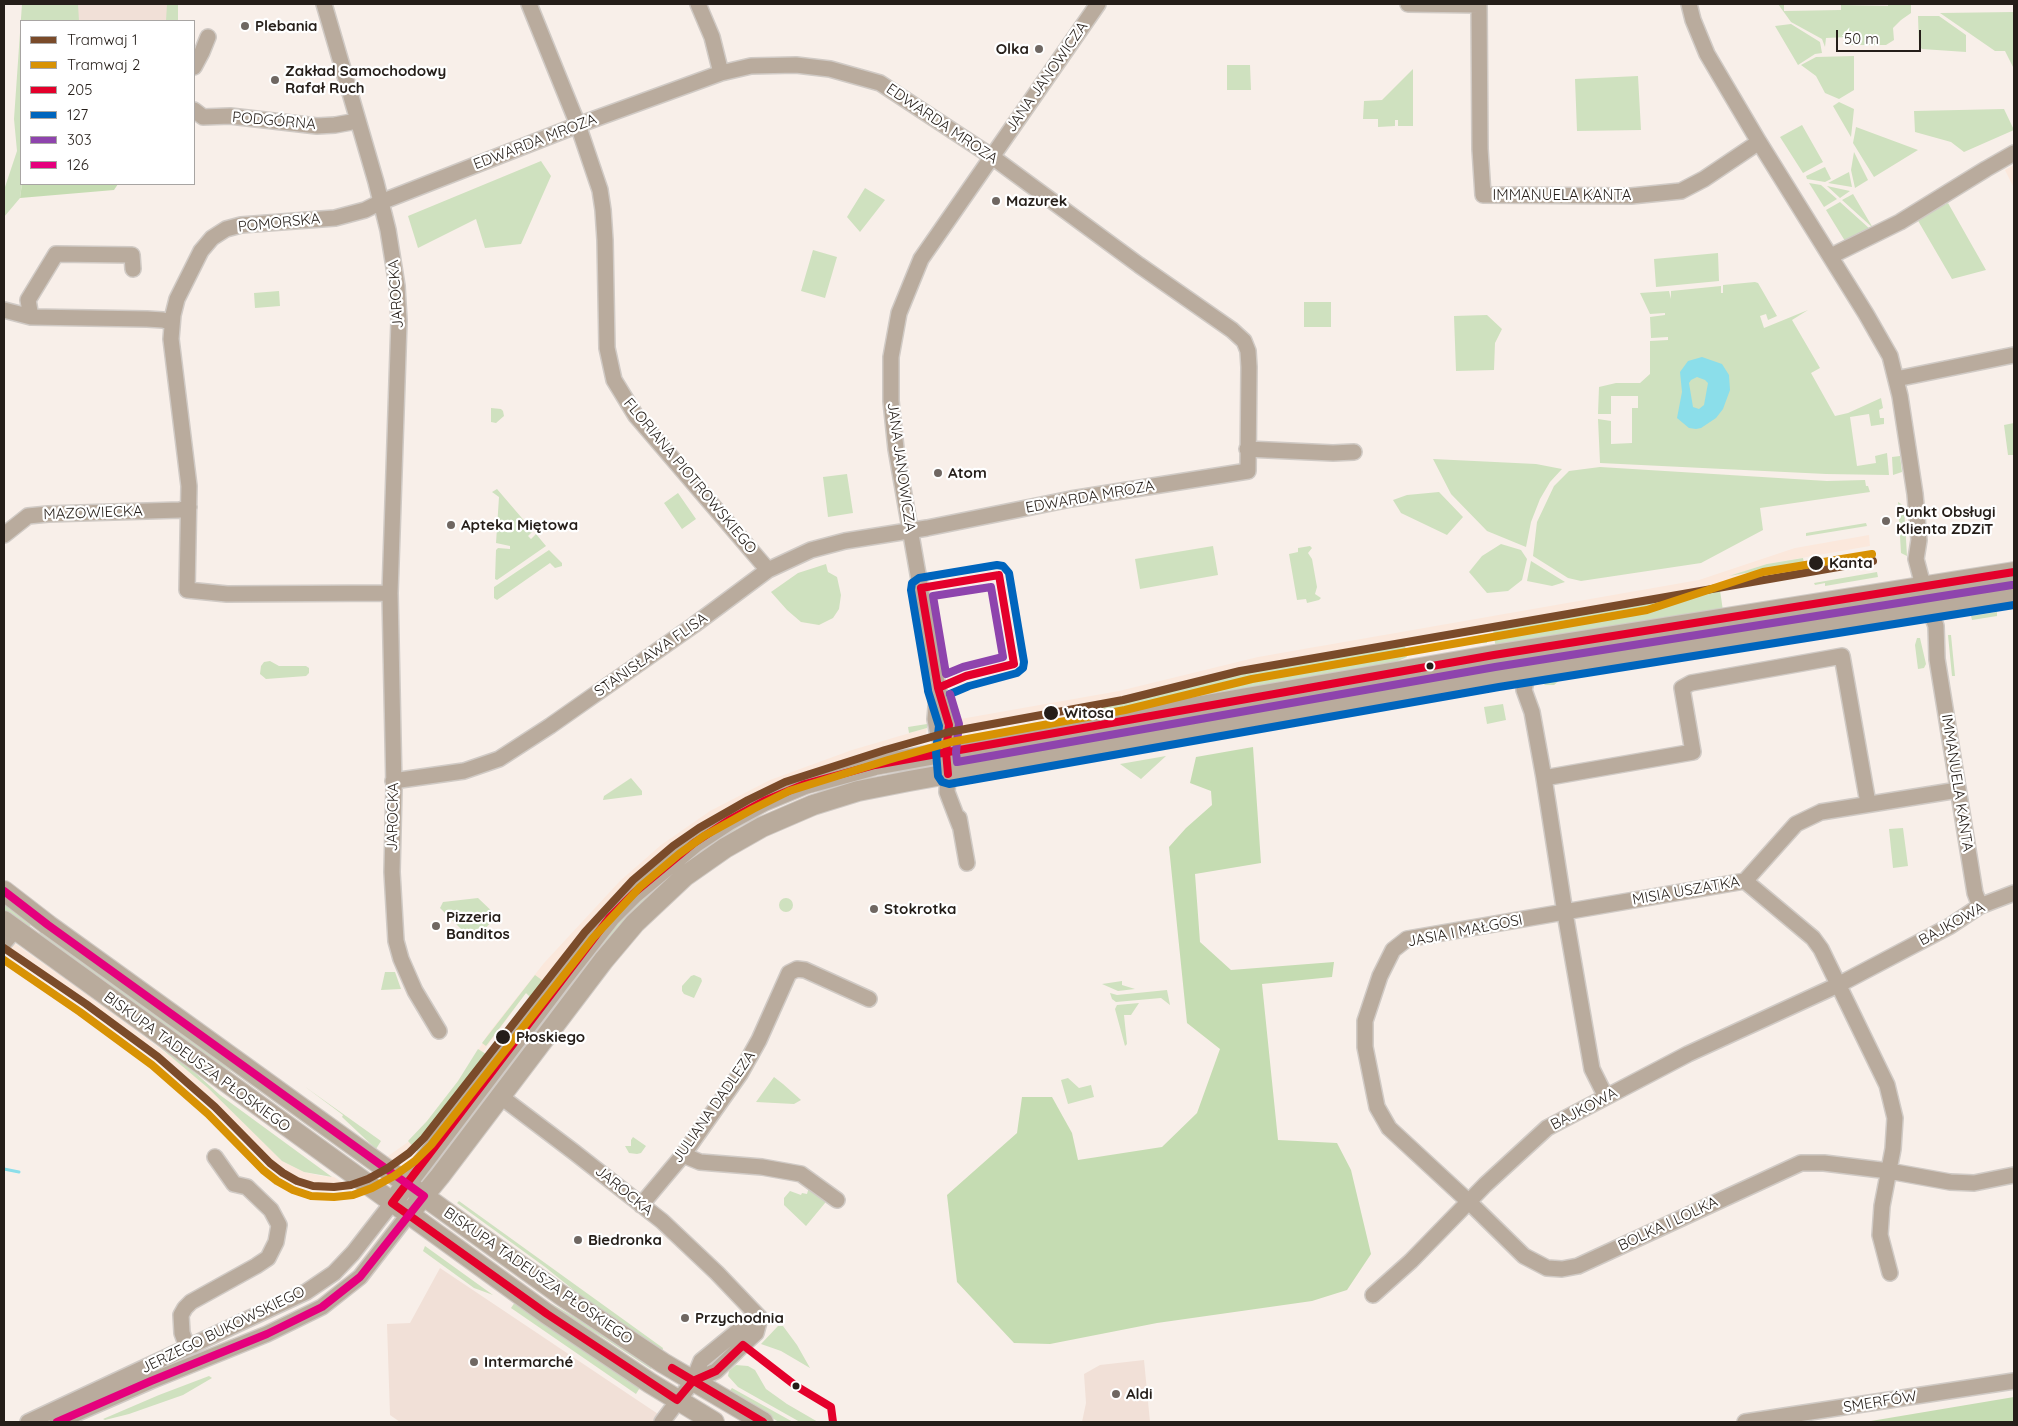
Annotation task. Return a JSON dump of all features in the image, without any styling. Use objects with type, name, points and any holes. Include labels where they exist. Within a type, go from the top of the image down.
[{"type":"main road","points":[[400,1209],[406,1184],[610,917],[634,893],[694,843],[729,820],[805,784],[875,765],[1201,706],[1524,650],[2014,572]]},
{"type":"main road","points":[[400,1209],[424,1196],[603,961],[635,923],[685,876],[725,848],[762,827],[813,805],[858,791],[1363,700],[2014,595]]},
{"type":"main road","name":"BISKUPA TADEUSZA PŁOSKIEGO","points":[[4,891],[48,925],[561,1295],[693,1381],[763,1422]]},
{"type":"main road","name":"BISKUPA TADEUSZA PŁOSKIEGO","points":[[7,931],[547,1314],[677,1400],[714,1422]]},
{"type":"street","name":"JAROCKA","points":[[324,4],[381,202],[395,262],[399,321],[390,593],[394,781],[392,872],[396,941],[401,959],[415,990],[439,1031]]},
{"type":"street","name":"FLORIANA PIOTROWSKIEGO","points":[[529,4],[578,126],[600,190],[603,210],[607,348],[614,380],[636,416],[731,524],[768,570]]},
{"type":"street","points":[[698,4],[712,37],[721,72]]},
{"type":"street","name":"JANA JANOWICZA","points":[[967,863],[960,826],[957,790],[948,774],[946,752],[938,735],[936,719],[938,688],[896,450],[891,401],[891,357],[899,313],[921,259],[1098,4]]},
{"type":"street","points":[[1408,4],[1479,4]]},
{"type":"street","name":"IMMANUELA KANTA","points":[[1479,4],[1480,149],[1483,195],[1631,196],[1681,191],[1704,179],[1759,142]]},
{"type":"street","name":"IMMANUELA KANTA","points":[[1689,4],[1693,20],[1707,54],[1890,356],[1896,379],[1915,494],[1919,540],[1916,559],[1928,608],[1936,626],[1937,659],[1958,790],[1980,906]]},
{"type":"street","points":[[195,66],[208,37]]},
{"type":"street","name":"EDWARDA MROZA","points":[[381,202],[721,72],[751,66],[796,65],[830,69],[880,83],[991,156],[1244,341],[1248,351],[1249,367],[1248,471],[1071,499],[910,530]]},
{"type":"street","name":"PODGÓRNA","points":[[195,111],[203,117],[230,116],[317,126],[357,121]]},
{"type":"street","points":[[1831,256],[1900,222],[2014,153]]},
{"type":"street","name":"POMORSKA","points":[[381,202],[365,210],[335,218],[241,225],[226,229],[212,238],[201,250],[176,299],[171,339],[189,486],[187,590],[228,594],[390,593]]},
{"type":"street","points":[[31,317],[28,300],[56,254],[132,256],[133,269]]},
{"type":"street","points":[[4,310],[31,317],[147,319],[163,320],[172,323]]},
{"type":"street","points":[[1896,379],[2014,355]]},
{"type":"street","points":[[1247,449],[1332,453],[1354,452]]},
{"type":"street","name":"MAZOWIECKA","points":[[4,536],[28,516],[180,510],[189,507]]},
{"type":"street","name":"STANISŁAWA FLISA","points":[[394,781],[464,771],[499,759],[550,726],[768,570],[811,550],[845,541],[910,530]]},
{"type":"street","points":[[1524,650],[1528,672],[1534,688],[1532,712],[1592,1069],[1606,1097]]},
{"type":"street","points":[[1544,778],[1693,752],[1682,688],[1691,683],[1842,656],[1868,803]]},
{"type":"street","name":"MISIA USZATKA","points":[[1565,913],[1745,881],[1796,824],[1821,812],[1958,790]]},
{"type":"street","points":[[1745,881],[1813,938],[1821,949],[1887,1085],[1895,1118],[1890,1171],[1882,1206],[1880,1235],[1890,1273]]},
{"type":"street","name":"BAJKOWA","points":[[1373,1295],[1411,1261],[1468,1201],[1547,1128],[1688,1054],[1838,985],[1950,926],[1980,906],[2014,893]]},
{"type":"street","name":"JASIA I MAŁGOSI","points":[[1468,1201],[1389,1128],[1377,1107],[1365,1047],[1365,1021],[1380,976],[1393,950],[1407,939],[1565,913]]},
{"type":"street","name":"JULIANA DADLEZA","points":[[641,1204],[683,1155],[744,1065],[759,1040],[789,973],[797,969],[805,970],[870,999]]},
{"type":"street","name":"JAROCKA","points":[[500,1096],[641,1204],[717,1273],[760,1318],[756,1333],[716,1371],[693,1381]]},
{"type":"street","points":[[683,1155],[700,1162],[762,1167],[801,1174],[837,1200]]},
{"type":"street","points":[[194,1345],[185,1341],[181,1326],[181,1315],[184,1308],[207,1288],[256,1266],[268,1258],[276,1242],[279,1225],[271,1210],[247,1187],[234,1184],[215,1157]]},
{"type":"street","name":"BOLKA I LOLKA","points":[[1468,1201],[1524,1256],[1547,1268],[1562,1269],[1578,1266],[1801,1163],[1824,1163],[1890,1171],[1950,1182],[1974,1183],[2014,1175]]},
{"type":"street","name":"JERZEGO BUKOWSKIEGO","points":[[28,1422],[306,1292],[334,1273],[400,1209]]},
{"type":"street","name":"JERZEGO BUKOWSKIEGO","points":[[57,1422],[150,1381],[267,1334],[322,1307],[360,1277],[400,1209]]},
{"type":"street","points":[[662,1422],[668,1417],[677,1400],[693,1381]]},
{"type":"street","name":"SMERFÓW","points":[[1745,1422],[2014,1382]]},
{"type":"street","points":[[655,1422],[659,1412],[677,1400]]},
{"type":"shaded area","points":[[77,4],[173,4],[172,20],[77,20]]},
{"type":"shaded area","points":[[2014,165],[2014,188],[2005,170]]},
{"type":"shaded area","points":[[1869,535],[1870,546],[1767,564],[1734,575],[1871,552],[1874,563],[1257,671],[1124,703],[962,732],[955,720],[1119,691],[1258,657],[1699,580],[1795,548]]},
{"type":"shaded area","points":[[927,728],[924,741],[779,788],[534,999],[422,1144],[396,1165],[384,1159],[408,1142],[427,1121],[464,1074],[488,1034],[544,963],[620,881],[661,845],[710,811],[770,780],[852,750]],"holes":[[[526,993],[530,997],[486,1054],[483,1052]]]},
{"type":"shaded area","points":[[14,943],[94,999],[175,1060],[208,1088],[282,1161],[304,1172],[334,1177],[349,1187],[331,1191],[314,1189],[293,1183],[274,1171],[207,1104],[157,1061],[105,1021],[4,951]]},
{"type":"shaded area","points":[[440,1268],[670,1422],[400,1422],[390,1415],[387,1324],[410,1323]]},
{"type":"shaded area","name":"Aldi","points":[[1144,1360],[1150,1422],[1082,1422],[1086,1403],[1084,1374],[1100,1365]]},
{"type":"green space","points":[[22,4],[78,4],[79,20],[21,20]]},
{"type":"green space","points":[[167,4],[178,4],[178,20],[166,20]]},
{"type":"green space","points":[[1778,4],[1784,4],[1784,11],[1841,10],[1841,5],[1888,6],[1888,4],[1911,4],[1911,13],[1893,28],[1894,40],[1886,45],[1849,45],[1849,37],[1826,38],[1825,47],[1822,39],[1791,22]]},
{"type":"green space","points":[[2014,12],[2014,69],[2005,51],[1995,51],[1940,13]]},
{"type":"green space","points":[[1918,16],[1939,16],[1966,35],[1966,52],[1922,49],[1919,46]]},
{"type":"green space","points":[[1791,24],[1820,42],[1822,53],[1815,54],[1798,65],[1775,26]]},
{"type":"green space","points":[[20,33],[20,185],[22,185],[20,198],[4,217],[4,190],[17,151],[14,119]]},
{"type":"green space","points":[[1854,56],[1854,90],[1839,99],[1825,93],[1816,76],[1801,65],[1816,57]]},
{"type":"green space","points":[[1227,65],[1250,65],[1251,90],[1227,90]]},
{"type":"green space","points":[[1413,69],[1413,126],[1398,126],[1398,120],[1395,120],[1395,126],[1378,127],[1378,119],[1363,119],[1364,101],[1382,100]]},
{"type":"green space","points":[[1638,76],[1641,130],[1577,131],[1575,79]]},
{"type":"green space","points":[[1839,102],[1854,109],[1851,137],[1833,106]]},
{"type":"green space","points":[[2004,109],[2014,130],[1964,152],[1951,142],[1915,132],[1914,111]]},
{"type":"green space","points":[[1802,125],[1823,162],[1803,173],[1780,137]]},
{"type":"green space","points":[[1856,127],[1918,150],[1874,177],[1853,143]]},
{"type":"green space","points":[[1854,152],[1868,180],[1855,188],[1851,170]]},
{"type":"green space","points":[[541,161],[551,176],[521,244],[485,248],[476,219],[418,248],[408,216]]},
{"type":"green space","points":[[1825,167],[1831,179],[1825,182],[1807,179],[1806,176]]},
{"type":"green space","points":[[1849,172],[1852,187],[1828,183]]},
{"type":"green space","points":[[1809,183],[1821,185],[1837,199],[1824,207]]},
{"type":"green space","points":[[22,185],[117,185],[114,190],[20,198]]},
{"type":"green space","points":[[1827,186],[1850,191],[1840,198]]},
{"type":"green space","points":[[865,188],[885,200],[860,232],[847,217]]},
{"type":"green space","points":[[1853,194],[1873,228],[1842,200]]},
{"type":"green space","points":[[1840,202],[1870,229],[1845,241],[1826,210]]},
{"type":"green space","points":[[1948,203],[1986,270],[1952,279],[1917,219]]},
{"type":"green space","points":[[813,250],[837,257],[825,298],[801,291]]},
{"type":"green space","points":[[1718,253],[1719,281],[1656,287],[1654,259]]},
{"type":"green space","points":[[1758,283],[1777,316],[1768,320],[1766,314],[1760,316],[1764,328],[1808,310],[1792,320],[1820,368],[1811,373],[1835,416],[1848,413],[1881,398],[1883,408],[1879,410],[1880,418],[1884,418],[1884,424],[1871,426],[1869,414],[1850,417],[1857,466],[1876,463],[1875,456],[1887,453],[1889,475],[1826,474],[1600,463],[1598,419],[1611,421],[1611,444],[1632,443],[1632,408],[1638,408],[1638,396],[1611,396],[1611,414],[1598,414],[1599,387],[1616,383],[1640,383],[1650,374],[1650,341],[1668,340],[1668,337],[1651,338],[1650,317],[1665,315],[1665,313],[1650,314],[1640,293],[1669,291],[1671,299],[1671,291],[1721,286],[1721,293],[1723,293],[1723,285]]},
{"type":"green space","points":[[279,291],[280,306],[255,308],[254,293]]},
{"type":"green space","points":[[1304,302],[1331,302],[1331,327],[1304,327]]},
{"type":"green space","points":[[1487,315],[1502,329],[1495,343],[1494,370],[1456,371],[1454,316]]},
{"type":"green space","points":[[491,408],[503,411],[504,416],[496,423],[491,422]]},
{"type":"green space","points":[[2014,423],[2014,455],[2008,455],[2004,425]]},
{"type":"green space","points":[[1900,456],[1902,472],[1893,475],[1892,457]]},
{"type":"green space","points":[[1433,459],[1536,464],[1562,469],[1550,482],[1540,499],[1531,522],[1526,547],[1487,531],[1451,494]]},
{"type":"green space","points":[[1600,467],[1827,481],[1865,480],[1870,492],[1760,508],[1763,530],[1701,563],[1581,581],[1568,578],[1533,556],[1537,522],[1554,486],[1569,471]]},
{"type":"green space","points":[[847,474],[853,513],[828,517],[823,477]]},
{"type":"green space","points":[[497,489],[533,531],[528,536],[531,539],[536,534],[546,546],[497,580],[495,579],[496,550],[498,548],[510,549],[510,546],[496,543],[499,497],[492,492]]},
{"type":"green space","points":[[1439,492],[1463,517],[1447,535],[1401,513],[1393,500],[1407,495]]},
{"type":"green space","points":[[678,493],[696,519],[682,529],[664,503]]},
{"type":"green space","points":[[1898,502],[1904,506],[1907,556],[1901,553]]},
{"type":"green space","points":[[1866,523],[1867,526],[1806,536],[1806,533]]},
{"type":"green space","points":[[1501,544],[1521,550],[1527,559],[1522,580],[1508,591],[1487,593],[1469,572],[1482,556]]},
{"type":"green space","points":[[1213,546],[1218,575],[1140,589],[1135,559]]},
{"type":"green space","points":[[1310,546],[1312,548],[1308,553],[1312,559],[1317,587],[1315,594],[1321,598],[1307,603],[1306,599],[1297,600],[1289,554],[1298,552],[1298,548]]},
{"type":"green space","points":[[549,550],[562,563],[562,566],[555,568],[550,563],[497,600],[494,598],[494,587]]},
{"type":"green space","points":[[1803,558],[1804,563],[1729,576],[1767,564]]},
{"type":"green space","points":[[1531,561],[1565,582],[1552,586],[1527,581]]},
{"type":"green space","points":[[826,564],[828,572],[837,577],[841,595],[839,609],[833,618],[819,625],[801,622],[771,592],[798,573]]},
{"type":"green space","points":[[1877,572],[1878,577],[1825,586],[1825,583],[1815,585],[1814,583]]},
{"type":"green space","points":[[1720,590],[1723,611],[1496,649],[1493,630]]},
{"type":"green space","points":[[1997,612],[1997,616],[1972,620],[1971,616]]},
{"type":"green space","points":[[1482,635],[1487,639],[1487,643],[1455,644],[1455,641]]},
{"type":"green space","points":[[1948,635],[1951,635],[1955,676],[1952,676]]},
{"type":"green space","points":[[1917,638],[1920,638],[1926,664],[1924,668],[1918,669],[1915,645]]},
{"type":"green space","points":[[1405,645],[1407,657],[1391,664],[1097,718],[1068,719],[1067,713],[1124,703],[1230,676]]},
{"type":"green space","points":[[270,661],[279,666],[306,666],[309,668],[309,673],[306,676],[266,679],[260,674],[261,666],[264,662]]},
{"type":"green space","points":[[1490,663],[1492,670],[1164,728],[1163,725],[1197,716]]},
{"type":"green space","points":[[1601,673],[1560,680],[1554,685],[1544,685],[1550,678],[1566,674]]},
{"type":"green space","points":[[1503,704],[1506,720],[1487,724],[1484,707]]},
{"type":"green space","points":[[927,724],[927,728],[909,733],[908,727]]},
{"type":"green space","points":[[1253,747],[1261,863],[1195,874],[1200,942],[1231,970],[1334,962],[1332,977],[1262,984],[1278,1140],[1337,1143],[1351,1170],[1371,1254],[1347,1290],[1312,1301],[1157,1323],[1050,1344],[1014,1343],[957,1282],[947,1195],[1017,1133],[1022,1097],[1052,1097],[1072,1133],[1078,1160],[1162,1147],[1197,1113],[1220,1049],[1187,1023],[1169,847],[1186,828],[1212,805],[1211,791],[1190,783],[1196,757]]},
{"type":"green space","points":[[1166,756],[1141,779],[1120,764]]},
{"type":"green space","points":[[631,778],[642,791],[642,795],[603,800],[604,796]]},
{"type":"green space","points":[[752,816],[754,818],[718,843],[531,1041],[556,999],[619,917],[683,860]]},
{"type":"green space","points":[[1903,828],[1908,866],[1893,868],[1889,829]]},
{"type":"green space","points":[[478,898],[497,916],[475,939],[471,939],[440,908],[443,902]]},
{"type":"green space","points":[[786,898],[791,900],[793,905],[791,910],[786,912],[781,910],[779,905],[781,900]]},
{"type":"green space","points":[[4,901],[32,923],[27,930],[4,913]]},
{"type":"green space","points":[[42,930],[370,1167],[367,1168],[233,1072],[205,1056],[35,937]]},
{"type":"green space","points":[[385,972],[395,972],[401,989],[381,990]]},
{"type":"green space","points":[[535,975],[546,983],[418,1152],[408,1141],[427,1121],[458,1081],[478,1049],[486,1054],[530,997],[526,993],[486,1046],[482,1043]]},
{"type":"green space","points":[[694,975],[701,978],[702,981],[694,998],[684,994],[682,986]]},
{"type":"green space","points":[[1122,981],[1122,985],[1135,989],[1118,991],[1102,984]]},
{"type":"green space","points":[[1167,990],[1170,1005],[1161,998],[1116,1002],[1112,999],[1110,993],[1117,995]]},
{"type":"green space","points":[[1139,1003],[1131,1015],[1124,1015],[1127,1044],[1125,1046],[1115,1009],[1117,1005]]},
{"type":"green space","points":[[150,1039],[173,1053],[220,1095],[332,1177],[304,1172],[282,1161],[208,1088]]},
{"type":"green space","points":[[774,1077],[801,1100],[794,1104],[756,1102]]},
{"type":"green space","points":[[1068,1078],[1079,1088],[1091,1085],[1094,1097],[1068,1104],[1061,1080]]},
{"type":"green space","points":[[304,1086],[381,1141],[376,1149],[342,1117],[343,1115]]},
{"type":"green space","points":[[633,1137],[646,1146],[641,1153],[629,1153],[625,1146],[631,1146]]},
{"type":"green space","points":[[809,1187],[825,1199],[825,1203],[806,1226],[784,1205],[784,1198],[790,1191],[801,1195],[802,1193],[807,1194]]},
{"type":"green space","points":[[459,1201],[663,1348],[662,1353],[616,1324],[545,1267],[457,1203]]},
{"type":"green space","points":[[425,1246],[493,1295],[474,1288],[423,1251]]},
{"type":"green space","points":[[540,1297],[609,1337],[653,1366],[651,1369],[607,1340],[543,1303]]},
{"type":"green space","points":[[515,1302],[641,1386],[636,1394],[511,1308]]},
{"type":"green space","points":[[778,1326],[783,1326],[797,1345],[810,1368],[781,1351],[761,1344]]},
{"type":"green space","points":[[736,1365],[748,1366],[755,1370],[766,1389],[818,1422],[800,1422],[738,1387],[728,1376],[729,1371]]},
{"type":"green space","points":[[209,1376],[212,1378],[183,1395],[129,1414],[103,1419],[159,1395]]},
{"type":"green space","points":[[732,1388],[793,1422],[779,1422],[728,1393]]},
{"type":"green space","points":[[2014,1397],[2014,1422],[1865,1422]]},
{"type":"water","points":[[1702,357],[1722,364],[1729,375],[1730,390],[1723,409],[1716,418],[1701,428],[1696,429],[1689,428],[1677,418],[1682,392],[1680,372],[1688,361]],"holes":[[[1697,377],[1708,383],[1704,405],[1699,409],[1693,407],[1689,383]]]},
{"type":"waterway","points":[[4,1169],[19,1172]]},
{"type":"tram line","name":"2","points":[[4,960],[80,1012],[152,1065],[208,1114],[263,1170],[277,1181],[293,1190],[311,1196],[334,1197],[353,1195],[372,1188],[394,1176],[415,1161],[431,1145],[593,938],[640,887],[679,854],[704,836],[789,791],[951,742],[1125,710],[1252,679],[1647,610],[1763,572],[1872,554]]},
{"type":"tram line","name":"1","points":[[4,948],[86,1004],[158,1057],[215,1107],[270,1163],[283,1173],[297,1181],[313,1186],[334,1187],[351,1185],[368,1179],[388,1168],[409,1153],[424,1138],[585,932],[633,880],[673,846],[699,828],[748,800],[785,782],[949,732],[1123,700],[1240,671],[1873,561]]},
{"type":"transit line","name":"127","points":[[928,690],[911,590],[912,583],[919,578],[997,565],[1003,566],[1009,573],[1024,662],[1023,668],[1017,673],[969,686],[950,694]]},
{"type":"transit line","name":"205","points":[[833,1422],[831,1407],[796,1386],[743,1345],[716,1371],[693,1381],[677,1400],[547,1314],[392,1203],[610,917],[634,893],[694,843],[729,820],[764,801],[805,784],[875,765],[1494,655],[2014,572]]},
{"type":"transit line","name":"205","points":[[999,575],[1014,664],[966,676],[938,688],[921,588],[999,575]]},
{"type":"transit line","name":"303","points":[[950,694],[959,724],[956,752],[957,762],[1495,667],[2012,585]]},
{"type":"transit line","name":"303","points":[[991,587],[1003,657],[963,667],[946,674],[933,596],[991,587]]},
{"type":"transit line","name":"127","points":[[928,691],[939,726],[936,752],[938,776],[942,782],[949,784],[1499,687],[2014,605]]},
{"type":"transit line","name":"205","points":[[938,688],[949,725],[946,752],[948,774]]},
{"type":"transit line","name":"126","points":[[4,891],[48,925],[424,1196],[360,1277],[322,1307],[267,1334],[57,1422]]},
{"type":"transit line","name":"205","points":[[672,1368],[763,1422]]},
{"type":"place","name":"Plebania","points":[[245,26]]},
{"type":"place","name":"Olka","points":[[1039,49]]},
{"type":"place","name":"Zakład Samochodowy Rafał Ruch","points":[[275,80]]},
{"type":"place","name":"Mazurek","points":[[996,201]]},
{"type":"place","name":"Atom","points":[[938,473]]},
{"type":"place","name":"Punkt Obsługi Klienta ZDZiT","points":[[1886,521]]},
{"type":"place","name":"Apteka Miętowa","points":[[451,525]]},
{"type":"place","name":"Kanta","points":[[1816,563]]},
{"type":"place","name":"Witosa","points":[[1051,713]]},
{"type":"place","name":"Stokrotka","points":[[874,909]]},
{"type":"place","name":"Pizzeria Banditos","points":[[436,926]]},
{"type":"place","name":"Płoskiego","points":[[503,1037]]},
{"type":"place","name":"Biedronka","points":[[578,1240]]},
{"type":"place","name":"Przychodnia","points":[[685,1318]]},
{"type":"place","name":"Intermarché","points":[[474,1362]]},
{"type":"place","name":"Aldi","points":[[1116,1394]]}]
